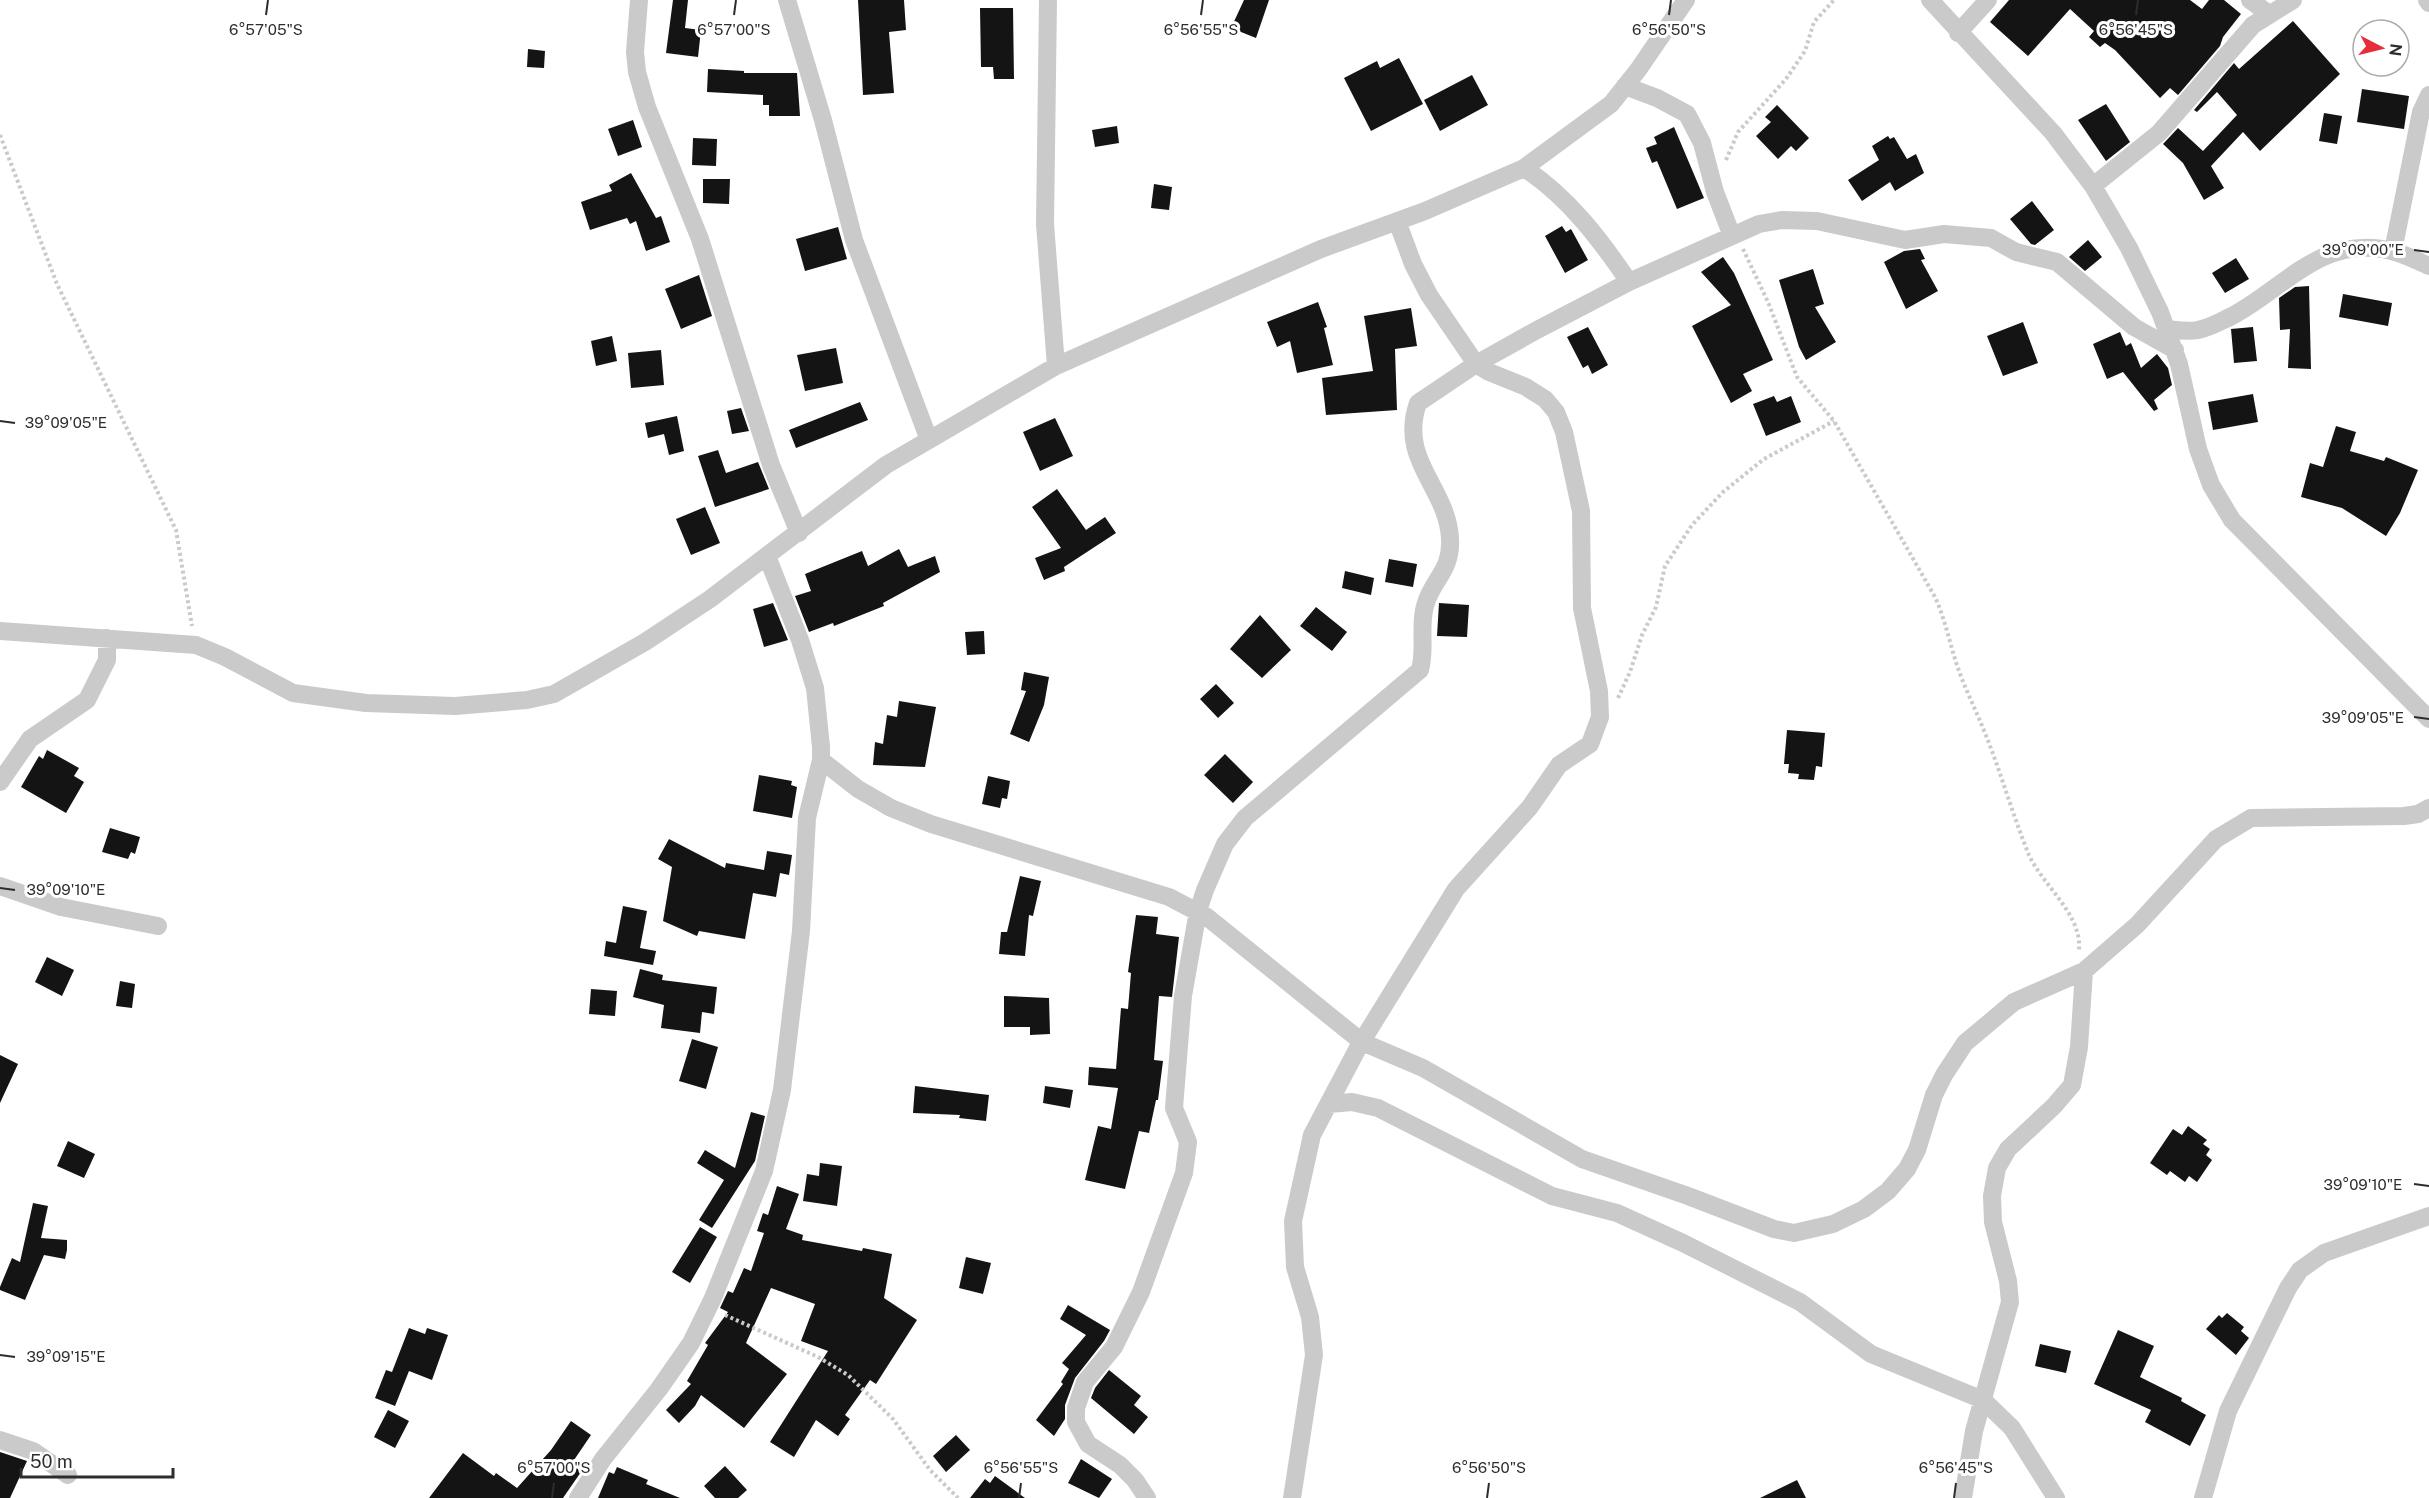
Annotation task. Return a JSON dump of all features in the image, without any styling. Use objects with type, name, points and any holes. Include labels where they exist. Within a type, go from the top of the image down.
[{"type":"street","points":[[639,0],[635,52],[637,72],[647,107],[700,239],[771,465],[799,533]]},
{"type":"street","points":[[787,0],[823,120],[854,240],[929,440]]},
{"type":"street","points":[[1048,0],[1045,224],[1056,366]]},
{"type":"street","points":[[0,631],[196,645],[225,657],[293,693],[366,703],[455,706],[527,700],[554,694],[645,642],[799,533],[886,465],[1056,366],[1321,249],[1397,221],[1524,168],[1611,104],[1686,0]]},
{"type":"street","points":[[1930,0],[1958,33],[2041,119],[2093,186],[2129,248],[2175,350],[2198,449],[2211,484],[2232,520],[2429,719]]},
{"type":"street","points":[[1958,33],[1988,0]]},
{"type":"street","points":[[2250,0],[2269,14]]},
{"type":"street","points":[[2093,186],[2159,133],[2242,36],[2269,14],[2293,0]]},
{"type":"street","points":[[1625,86],[1657,98],[1688,114],[1702,142],[1715,192],[1734,236]]},
{"type":"street","points":[[2393,251],[2421,112],[2429,95]]},
{"type":"street","points":[[1524,168],[1544,181],[1565,201],[1593,232],[1629,282]]},
{"type":"street","points":[[1147,1498],[1135,1480],[1120,1465],[1088,1443],[1076,1422],[1076,1408],[1085,1382],[1114,1347],[1141,1292],[1184,1173],[1188,1142],[1174,1108],[1180,1014],[1198,911],[1225,844],[1240,824],[1420,670],[1425,604],[1446,568],[1450,537],[1445,513],[1415,452],[1416,412],[1423,398],[1476,364],[1629,282],[1772,221],[1795,219],[1830,223],[1889,239],[1905,240],[1944,234],[1991,238],[2016,252],[2057,262],[2134,327],[2175,350]]},
{"type":"street","points":[[1292,1498],[1314,1355],[1311,1317],[1295,1267],[1293,1221],[1312,1135],[1362,1042],[1456,889],[1530,807],[1559,765],[1590,744],[1600,717],[1599,691],[1582,608],[1581,512],[1564,432],[1556,412],[1545,399],[1526,387],[1476,364],[1429,295],[1413,264],[1397,221]]},
{"type":"street","points":[[2166,329],[2196,331],[2217,324],[2245,309],[2310,261],[2329,253],[2361,247],[2393,251],[2429,266]]},
{"type":"street","points":[[578,1498],[603,1459],[659,1389],[691,1343],[709,1306],[764,1171],[782,1090],[801,931],[807,818],[821,760],[814,688],[800,640],[767,556]]},
{"type":"street","points":[[0,782],[30,740],[87,700],[107,660],[107,638]]},
{"type":"street","points":[[821,760],[858,789],[891,808],[931,824],[1021,853],[1144,888],[1198,911],[1362,1042],[1423,1068],[1582,1159],[1774,1229],[1794,1233],[1833,1224],[1864,1209],[1888,1191],[1907,1169],[1917,1150],[1934,1095],[1965,1043],[2014,1002],[2080,973],[2137,925],[2216,838],[2245,821],[2273,817],[2404,816],[2418,814],[2429,808]]},
{"type":"street","points":[[0,886],[60,907],[158,926]]},
{"type":"street","points":[[1963,1498],[1974,1431],[2010,1302],[2008,1281],[1993,1222],[1992,1196],[1997,1168],[2008,1149],[2054,1106],[2072,1085],[2079,1047],[2080,973]]},
{"type":"street","points":[[1329,1104],[1352,1102],[1378,1108],[1552,1196],[1630,1218],[1800,1302],[1871,1354],[1983,1400],[2012,1428],[2056,1498]]},
{"type":"street","points":[[2203,1498],[2228,1411],[2288,1288],[2300,1270],[2324,1252],[2429,1216]]},
{"type":"street","points":[[0,1440],[33,1451],[68,1475]]},
{"type":"path","points":[[1715,192],[1738,132],[1786,78],[1805,51],[1814,22],[1834,0]]},
{"type":"path","points":[[0,135],[57,284],[176,530],[196,645]]},
{"type":"path","points":[[1734,236],[1761,286],[1797,377],[1834,421],[1943,613],[1961,678],[2030,855],[2049,888],[2069,914],[2077,932],[2080,940],[2080,973]]},
{"type":"path","points":[[1616,701],[1630,672],[1642,634],[1656,607],[1663,571],[1692,525],[1723,492],[1764,459],[1834,421]]},
{"type":"path","points":[[709,1306],[749,1328],[818,1357],[848,1375],[893,1419],[930,1470],[958,1498]]},
{"type":"building","points":[[673,0],[688,0],[685,28],[701,30],[698,57],[666,53]]},
{"type":"building","points":[[858,0],[904,0],[906,30],[889,32],[894,93],[863,95]]},
{"type":"building","points":[[1244,0],[1269,0],[1256,38],[1231,28]]},
{"type":"building","points":[[2009,0],[2190,0],[2202,9],[2209,0],[2224,0],[2241,14],[2223,37],[2220,46],[2178,95],[2170,88],[2160,98],[2115,50],[2105,43],[2100,47],[2089,37],[2094,31],[2070,9],[2028,56],[1990,22]]},
{"type":"building","points":[[980,8],[1013,8],[1014,79],[994,79],[993,67],[981,67]]},
{"type":"building","points":[[2293,21],[2340,74],[2260,151],[2243,132],[2211,166],[2224,188],[2204,200],[2183,163],[2163,144],[2178,128],[2203,151],[2237,115],[2217,92],[2197,112],[2194,110],[2234,63],[2239,69]]},
{"type":"building","points":[[528,49],[545,51],[544,68],[527,67]]},
{"type":"building","points":[[1399,58],[1423,104],[1371,131],[1344,78],[1377,61],[1380,68]]},
{"type":"building","points":[[708,69],[744,71],[744,73],[797,73],[800,116],[769,116],[769,105],[763,105],[763,95],[707,92]]},
{"type":"building","points":[[1472,75],[1488,105],[1440,131],[1424,100]]},
{"type":"building","points":[[2362,89],[2409,96],[2404,129],[2357,122]]},
{"type":"building","points":[[2106,104],[2130,142],[2106,161],[2078,120]]},
{"type":"building","points":[[1777,105],[1809,138],[1796,151],[1791,146],[1778,159],[1756,136],[1771,122],[1765,117]]},
{"type":"building","points":[[2324,113],[2342,116],[2337,144],[2319,141]]},
{"type":"building","points":[[633,120],[642,147],[618,156],[608,129]]},
{"type":"building","points":[[1117,126],[1119,143],[1095,147],[1092,130]]},
{"type":"building","points":[[1674,127],[1704,198],[1677,209],[1657,161],[1652,163],[1646,148],[1657,144],[1654,137]]},
{"type":"building","points":[[1888,136],[1890,139],[1894,137],[1907,159],[1916,154],[1924,173],[1895,191],[1890,182],[1862,201],[1848,180],[1879,160],[1872,146]]},
{"type":"building","points":[[693,138],[717,139],[716,166],[692,165]]},
{"type":"building","points":[[631,173],[656,218],[661,216],[670,242],[646,251],[636,221],[630,224],[627,218],[590,230],[581,202],[612,191],[609,185]]},
{"type":"building","points":[[703,179],[730,179],[729,204],[703,203]]},
{"type":"building","points":[[1154,184],[1172,187],[1169,210],[1151,208]]},
{"type":"building","points":[[2032,201],[2054,230],[2035,245],[2031,244],[2010,219]]},
{"type":"building","points":[[1562,226],[1566,232],[1571,229],[1588,260],[1565,273],[1545,236]]},
{"type":"building","points":[[838,227],[847,259],[805,271],[796,239]]},
{"type":"building","points":[[2088,240],[2102,257],[2085,271],[2069,257]]},
{"type":"building","points":[[1920,249],[1925,259],[1921,260],[1938,291],[1906,309],[1884,262],[1904,251]]},
{"type":"building","points":[[1723,257],[1734,273],[1773,360],[1743,374],[1752,391],[1731,403],[1692,326],[1731,305],[1701,272]]},
{"type":"building","points":[[2236,258],[2249,279],[2225,293],[2212,273]]},
{"type":"building","points":[[1813,269],[1824,304],[1815,307],[1836,342],[1806,360],[1799,347],[1779,280]]},
{"type":"building","points":[[699,275],[712,316],[681,329],[665,289]]},
{"type":"building","points":[[2309,286],[2311,369],[2288,368],[2290,329],[2280,330],[2279,298],[2295,287]]},
{"type":"building","points":[[2343,294],[2392,303],[2388,326],[2339,317]]},
{"type":"building","points":[[1318,302],[1327,327],[1324,328],[1333,365],[1297,373],[1290,341],[1277,347],[1267,322]]},
{"type":"building","points":[[1411,308],[1417,346],[1395,349],[1397,410],[1326,415],[1322,378],[1373,371],[1364,316]]},
{"type":"building","points":[[2023,322],[2038,363],[2003,376],[1987,336]]},
{"type":"building","points":[[1588,327],[1608,365],[1592,374],[1588,365],[1583,368],[1567,337]]},
{"type":"building","points":[[2253,327],[2257,361],[2234,363],[2231,329]]},
{"type":"building","points":[[2120,332],[2126,346],[2131,343],[2141,368],[2157,354],[2168,368],[2172,385],[2154,400],[2158,409],[2154,411],[2123,372],[2107,379],[2093,344]]},
{"type":"building","points":[[612,336],[617,361],[596,366],[591,341]]},
{"type":"building","points":[[836,348],[843,383],[805,391],[797,355]]},
{"type":"building","points":[[661,350],[664,385],[631,388],[628,353]]},
{"type":"building","points":[[2253,394],[2258,422],[2213,430],[2208,402]]},
{"type":"building","points":[[1774,396],[1777,402],[1791,396],[1801,422],[1766,436],[1753,404]]},
{"type":"building","points":[[860,402],[868,420],[796,448],[789,430]]},
{"type":"building","points":[[741,408],[749,431],[732,434],[727,411]]},
{"type":"building","points":[[677,416],[684,451],[669,455],[664,434],[648,438],[645,423]]},
{"type":"building","points":[[1055,418],[1073,456],[1040,471],[1023,432]]},
{"type":"building","points":[[2336,426],[2356,432],[2350,451],[2384,461],[2386,457],[2418,470],[2400,513],[2386,536],[2342,508],[2301,497],[2310,463],[2323,467]]},
{"type":"building","points":[[718,450],[726,473],[758,462],[769,489],[715,507],[698,456]]},
{"type":"building","points":[[1057,489],[1086,530],[1105,517],[1116,533],[1064,567],[1065,571],[1044,580],[1035,558],[1061,548],[1032,507]]},
{"type":"building","points":[[705,507],[720,543],[691,555],[676,519]]},
{"type":"building","points":[[899,549],[908,567],[935,556],[940,572],[883,603],[884,606],[834,626],[833,623],[809,632],[795,596],[811,591],[805,574],[862,551],[868,566]]},
{"type":"building","points":[[1389,559],[1417,564],[1413,587],[1385,582]]},
{"type":"building","points":[[1345,571],[1374,578],[1371,595],[1342,588]]},
{"type":"building","points":[[773,603],[788,640],[764,647],[753,609]]},
{"type":"building","points":[[1439,603],[1469,605],[1467,637],[1437,636]]},
{"type":"building","points":[[1316,607],[1347,632],[1332,651],[1300,626]]},
{"type":"building","points":[[1260,615],[1291,650],[1262,678],[1230,649]]},
{"type":"building","points":[[984,631],[985,654],[967,655],[965,632]]},
{"type":"building","points":[[1024,672],[1049,677],[1044,705],[1029,742],[1010,734],[1026,691],[1021,690]]},
{"type":"building","points":[[1216,684],[1234,703],[1218,718],[1200,699]]},
{"type":"building","points":[[899,701],[936,707],[925,767],[873,765],[875,742],[883,744],[887,715],[897,717]]},
{"type":"building","points":[[1787,730],[1825,733],[1822,767],[1816,766],[1814,780],[1798,779],[1799,774],[1788,773],[1789,764],[1784,764]]},
{"type":"building","points":[[47,750],[79,768],[74,776],[84,782],[66,813],[21,787],[39,756],[43,759]]},
{"type":"building","points":[[1225,754],[1253,782],[1233,803],[1204,775]]},
{"type":"building","points":[[759,775],[792,781],[791,785],[797,787],[792,818],[753,811]]},
{"type":"building","points":[[988,776],[1010,781],[1007,799],[1002,798],[1000,808],[982,804]]},
{"type":"building","points":[[110,828],[140,837],[135,854],[131,852],[128,859],[102,852]]},
{"type":"building","points":[[669,839],[725,868],[726,863],[764,870],[767,851],[792,855],[789,875],[780,873],[776,897],[753,893],[745,939],[699,931],[697,936],[663,921],[672,867],[658,859]]},
{"type":"building","points":[[1020,876],[1041,881],[1033,916],[1029,915],[1025,956],[999,954],[1001,932],[1007,932]]},
{"type":"building","points":[[623,906],[647,911],[640,948],[656,951],[653,965],[604,956],[606,941],[616,943]]},
{"type":"building","points":[[1136,915],[1158,917],[1156,934],[1179,937],[1172,997],[1159,996],[1154,1060],[1163,1061],[1158,1100],[1156,1100],[1149,1133],[1139,1131],[1125,1189],[1085,1180],[1098,1126],[1111,1129],[1118,1088],[1088,1085],[1089,1067],[1116,1069],[1121,1008],[1128,1009],[1131,973],[1128,972]]},
{"type":"building","points":[[47,957],[74,970],[62,996],[35,982]]},
{"type":"building","points":[[640,969],[663,975],[662,980],[717,987],[714,1014],[702,1012],[700,1033],[661,1028],[664,1005],[633,997]]},
{"type":"building","points":[[120,981],[135,984],[132,1008],[116,1006]]},
{"type":"building","points":[[591,989],[617,991],[615,1016],[589,1014]]},
{"type":"building","points":[[1004,996],[1049,998],[1050,1034],[1030,1035],[1030,1027],[1004,1027]]},
{"type":"building","points":[[692,1039],[718,1047],[706,1089],[679,1081]]},
{"type":"building","points":[[0,1055],[18,1064],[0,1103]]},
{"type":"building","points":[[915,1086],[989,1095],[986,1121],[959,1118],[960,1115],[913,1113]]},
{"type":"building","points":[[1045,1086],[1073,1090],[1070,1108],[1043,1103]]},
{"type":"building","points":[[751,1112],[765,1116],[755,1161],[712,1228],[699,1220],[724,1180],[697,1163],[705,1150],[735,1168]]},
{"type":"building","points":[[2188,1126],[2207,1140],[2203,1144],[2210,1149],[2206,1155],[2212,1160],[2197,1182],[2189,1176],[2185,1182],[2170,1171],[2167,1175],[2150,1163],[2173,1129],[2182,1135]]},
{"type":"building","points":[[68,1141],[95,1154],[84,1178],[57,1166]]},
{"type":"building","points":[[820,1163],[842,1166],[837,1206],[803,1201],[807,1174],[819,1176]]},
{"type":"building","points":[[777,1186],[799,1194],[786,1229],[803,1235],[802,1240],[892,1254],[884,1298],[917,1320],[876,1384],[870,1380],[845,1415],[850,1419],[838,1436],[816,1420],[794,1457],[770,1442],[828,1351],[801,1341],[815,1304],[771,1288],[746,1343],[787,1374],[744,1428],[701,1395],[695,1406],[679,1423],[666,1410],[691,1384],[687,1381],[708,1345],[705,1343],[728,1312],[720,1308],[728,1291],[733,1293],[744,1268],[751,1271],[764,1233],[757,1231],[763,1213],[768,1215]]},
{"type":"building","points":[[33,1203],[48,1206],[41,1238],[67,1240],[67,1250],[65,1259],[44,1255],[25,1300],[0,1290],[0,1287],[12,1258],[20,1262]]},
{"type":"building","points":[[700,1227],[717,1237],[690,1283],[672,1272]]},
{"type":"building","points":[[966,1257],[991,1263],[983,1294],[959,1288]]},
{"type":"building","points":[[1068,1305],[1110,1330],[1075,1378],[1065,1405],[1065,1419],[1054,1436],[1036,1420],[1063,1384],[1061,1382],[1069,1369],[1062,1363],[1086,1335],[1060,1319]]},
{"type":"building","points":[[2227,1313],[2244,1327],[2241,1331],[2249,1338],[2236,1355],[2206,1329],[2219,1315],[2222,1318]]},
{"type":"building","points":[[409,1328],[425,1334],[427,1328],[448,1335],[432,1380],[409,1371],[395,1406],[375,1398],[386,1370],[392,1372]]},
{"type":"building","points":[[2118,1330],[2154,1346],[2140,1377],[2182,1398],[2181,1401],[2206,1415],[2190,1446],[2145,1422],[2151,1410],[2094,1384]]},
{"type":"building","points":[[2040,1344],[2071,1351],[2066,1373],[2035,1366]]},
{"type":"building","points":[[1109,1370],[1141,1396],[1134,1405],[1148,1417],[1134,1434],[1091,1398],[1095,1388]]},
{"type":"building","points":[[388,1410],[409,1421],[395,1448],[374,1437]]},
{"type":"building","points":[[571,1421],[591,1435],[572,1463],[581,1472],[563,1498],[429,1498],[463,1453],[494,1476],[496,1473],[517,1488],[551,1450]]},
{"type":"building","points":[[956,1435],[970,1450],[946,1472],[933,1456]]},
{"type":"building","points":[[0,1452],[27,1461],[10,1498],[0,1498]]},
{"type":"building","points":[[1081,1459],[1112,1479],[1099,1498],[1068,1483]]},
{"type":"building","points":[[725,1466],[747,1490],[738,1498],[715,1498],[704,1486]]},
{"type":"building","points":[[617,1467],[648,1480],[646,1484],[680,1498],[598,1498],[609,1472],[614,1474]]},
{"type":"building","points":[[995,1476],[1025,1498],[970,1498],[985,1479],[990,1483]]},
{"type":"building","points":[[1797,1480],[1806,1498],[1760,1498]]}]
